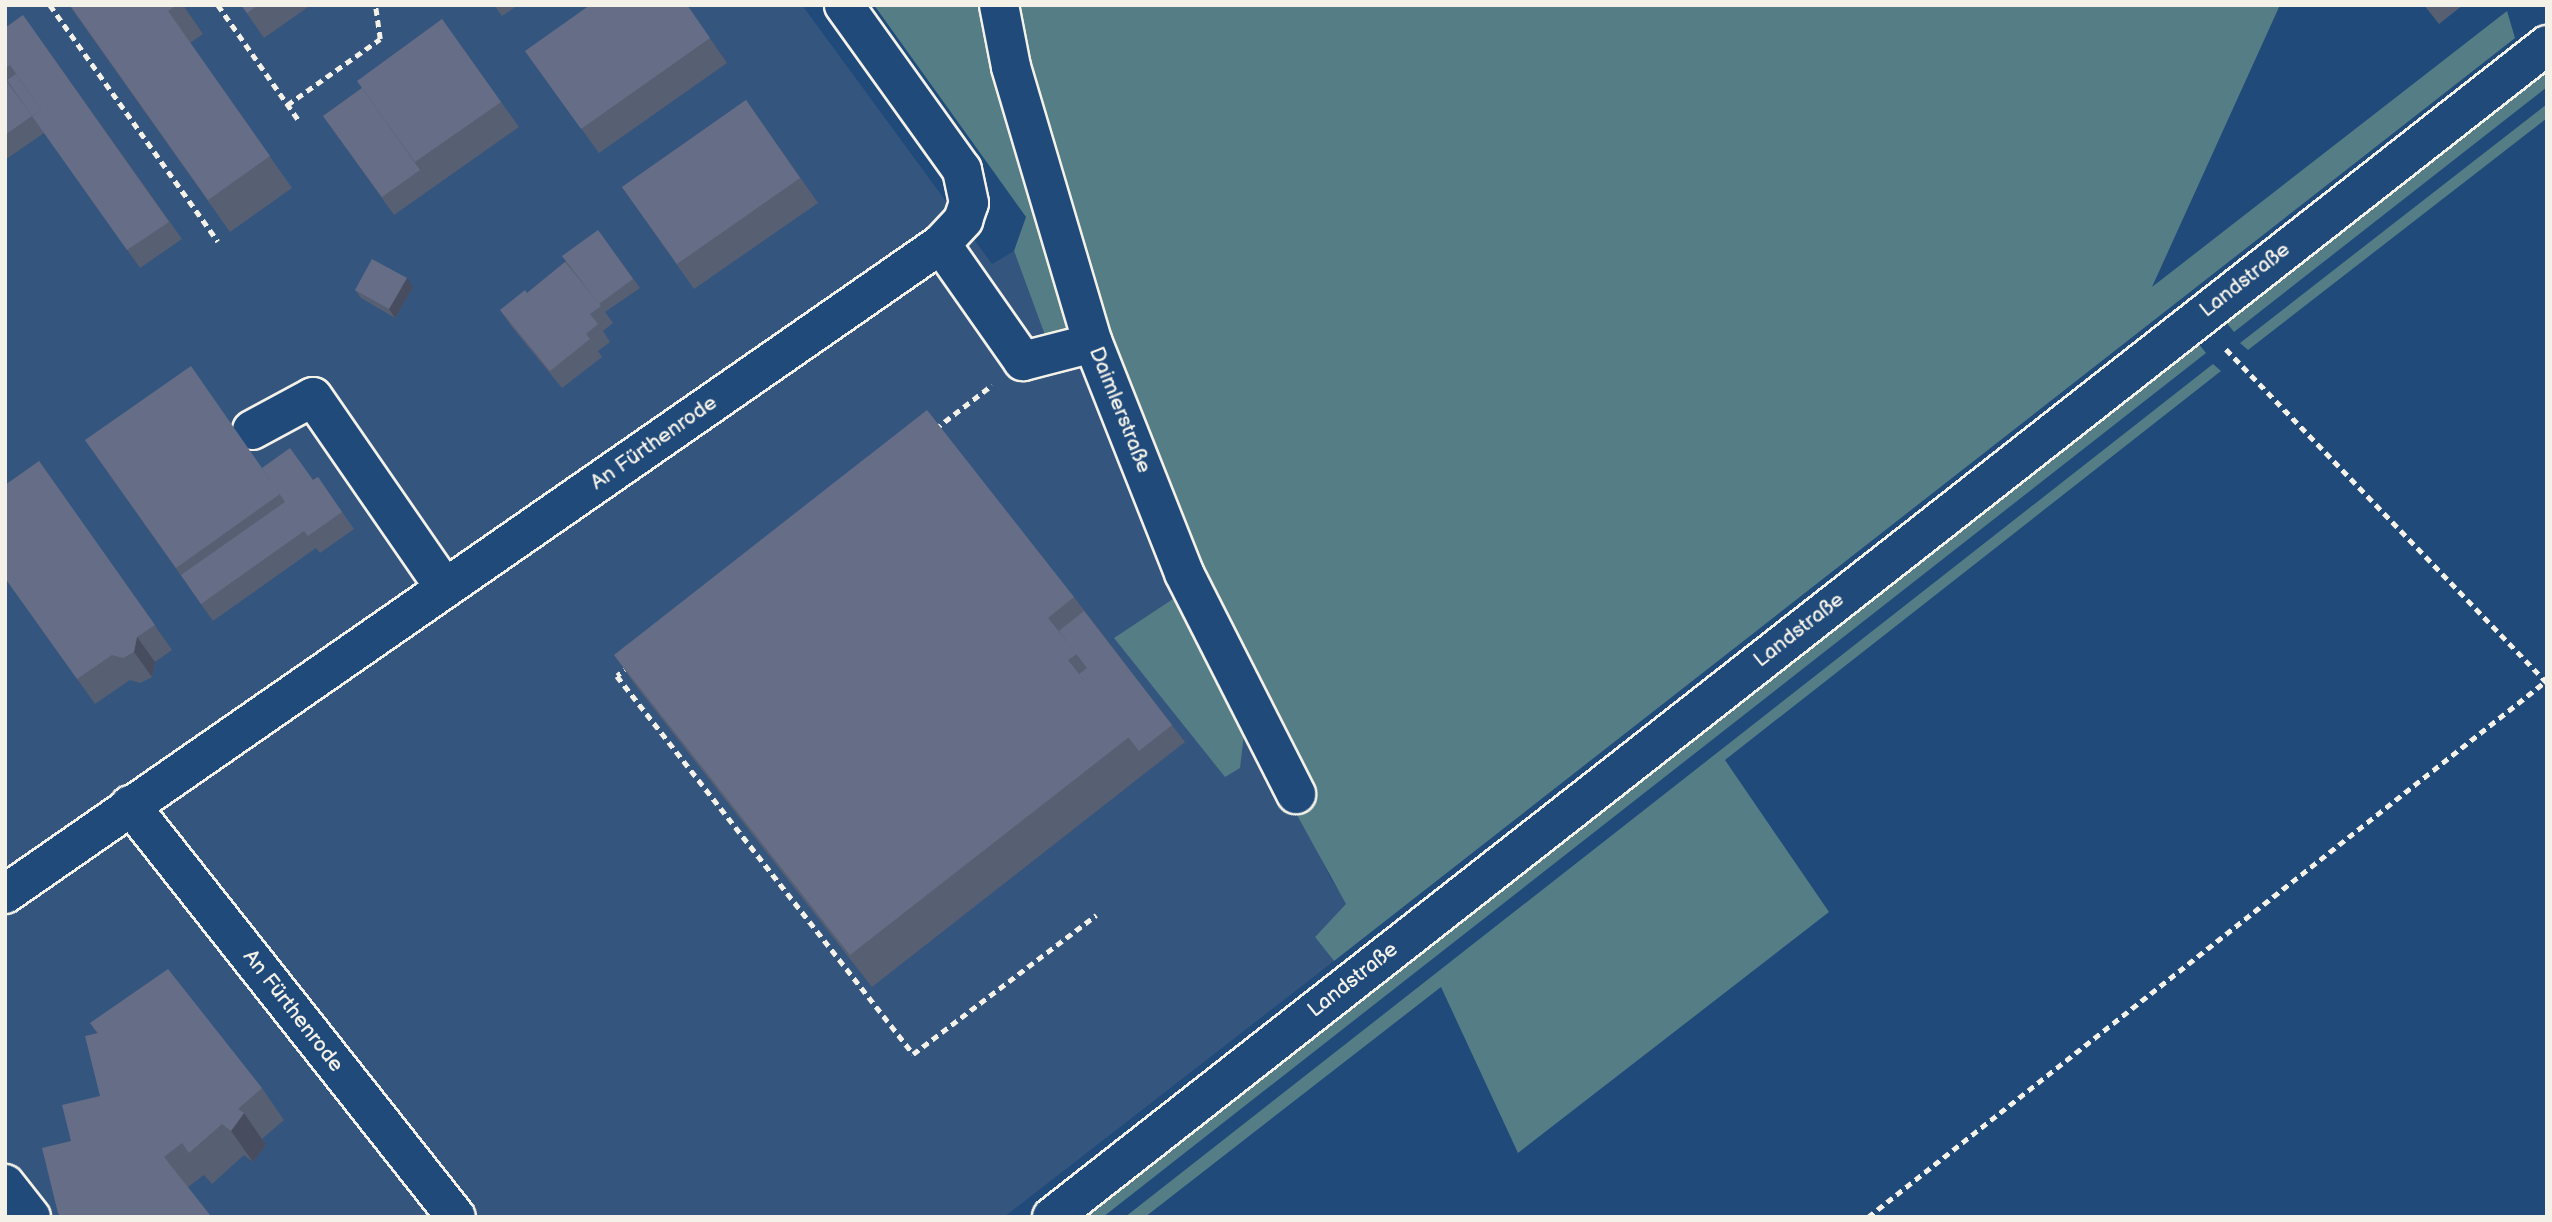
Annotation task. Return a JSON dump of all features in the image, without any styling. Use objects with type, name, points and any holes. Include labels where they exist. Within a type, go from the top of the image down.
[{"type":"street","name":"An Fürthenrode","points":[[5,894],[941,244],[963,220],[970,204],[962,170],[844,5]]},
{"type":"street","name":"Daimlerstraße","points":[[999,5],[1021,103],[1093,343],[1184,573],[1296,794]]},
{"type":"street","name":"Landstraße","points":[[1052,1217],[2547,45]]},
{"type":"street","points":[[941,244],[1023,361],[1093,343]]},
{"type":"street","points":[[252,430],[313,397],[445,588]]},
{"type":"street","name":"An Fürthenrode","points":[[130,806],[456,1217]]},
{"type":"street","points":[[5,1184],[31,1217]]},
{"type":"path","points":[[50,5],[218,242]]},
{"type":"path","points":[[218,5],[300,122]]},
{"type":"path","points":[[287,105],[380,39],[374,5]]},
{"type":"path","points":[[1868,1217],[2546,682],[2196,318]]},
{"type":"path","points":[[924,437],[1023,361]]},
{"type":"path","points":[[639,659],[617,676],[913,1054],[1096,915]]},
{"type":"shaded area","points":[[5,5],[802,5],[992,264],[1014,251],[1046,338],[1074,333],[1330,877],[1347,904],[1315,937],[1334,961],[1004,1217],[5,1217]]},
{"type":"green space","points":[[874,5],[980,5],[1074,333],[1046,338],[1014,251],[1026,217]]},
{"type":"green space","points":[[1013,5],[2280,5],[2152,287],[2507,11],[2515,38],[1334,961],[1315,937],[1346,904],[1292,806],[1266,714],[1123,395]]},
{"type":"green space","points":[[2547,72],[2547,87],[2234,332],[2226,322]]},
{"type":"green space","points":[[2547,104],[2547,118],[2248,350],[2240,343]]},
{"type":"green space","points":[[2198,343],[2206,353],[1103,1217],[1082,1217]]},
{"type":"green space","points":[[2213,364],[2221,371],[1725,760],[1829,912],[1518,1153],[1441,987],[1145,1217],[1125,1217]]},
{"type":"green space","points":[[1182,593],[1246,718],[1240,768],[1225,777],[1114,638]]},
{"type":"building","points":[[70,5],[177,5],[168,11],[270,156],[208,200]]},
{"type":"building","points":[[241,5],[258,5],[247,13]]},
{"type":"building","points":[[590,5],[687,5],[710,38],[581,129],[525,51]]},
{"type":"building","points":[[23,15],[169,222],[127,250],[32,116],[41,110],[10,65],[5,69],[5,28]]},
{"type":"building","points":[[442,19],[501,102],[415,162],[357,81]]},
{"type":"building","points":[[16,74],[41,110],[32,116],[7,80]]},
{"type":"building","points":[[5,79],[32,116],[5,135]]},
{"type":"building","points":[[362,88],[420,170],[382,197],[323,116]]},
{"type":"building","points":[[746,100],[800,178],[677,264],[622,187]]},
{"type":"building","points":[[598,230],[633,279],[599,304],[562,256]]},
{"type":"building","points":[[372,259],[407,278],[389,309],[355,290]]},
{"type":"building","points":[[565,262],[601,306],[590,314],[598,324],[586,334],[590,339],[550,371],[500,310],[525,290],[527,293]]},
{"type":"building","points":[[191,366],[280,494],[176,568],[85,440]]},
{"type":"building","points":[[927,410],[1074,597],[1048,618],[1077,654],[1068,660],[1129,737],[850,955],[614,655]]},
{"type":"building","points":[[290,448],[313,480],[318,477],[342,512],[308,536],[304,531],[201,604],[181,575],[285,502],[262,468]]},
{"type":"building","points":[[39,461],[155,625],[137,637],[134,652],[123,658],[112,655],[77,679],[5,578],[5,485]]},
{"type":"building","points":[[1084,611],[1172,725],[1139,751],[1079,674],[1087,668],[1059,631]]},
{"type":"building","points":[[168,969],[262,1088],[238,1109],[244,1113],[231,1131],[222,1124],[189,1153],[182,1143],[164,1157],[210,1215],[61,1217],[42,1148],[71,1141],[62,1105],[100,1096],[85,1036],[98,1033],[90,1023]]}]
